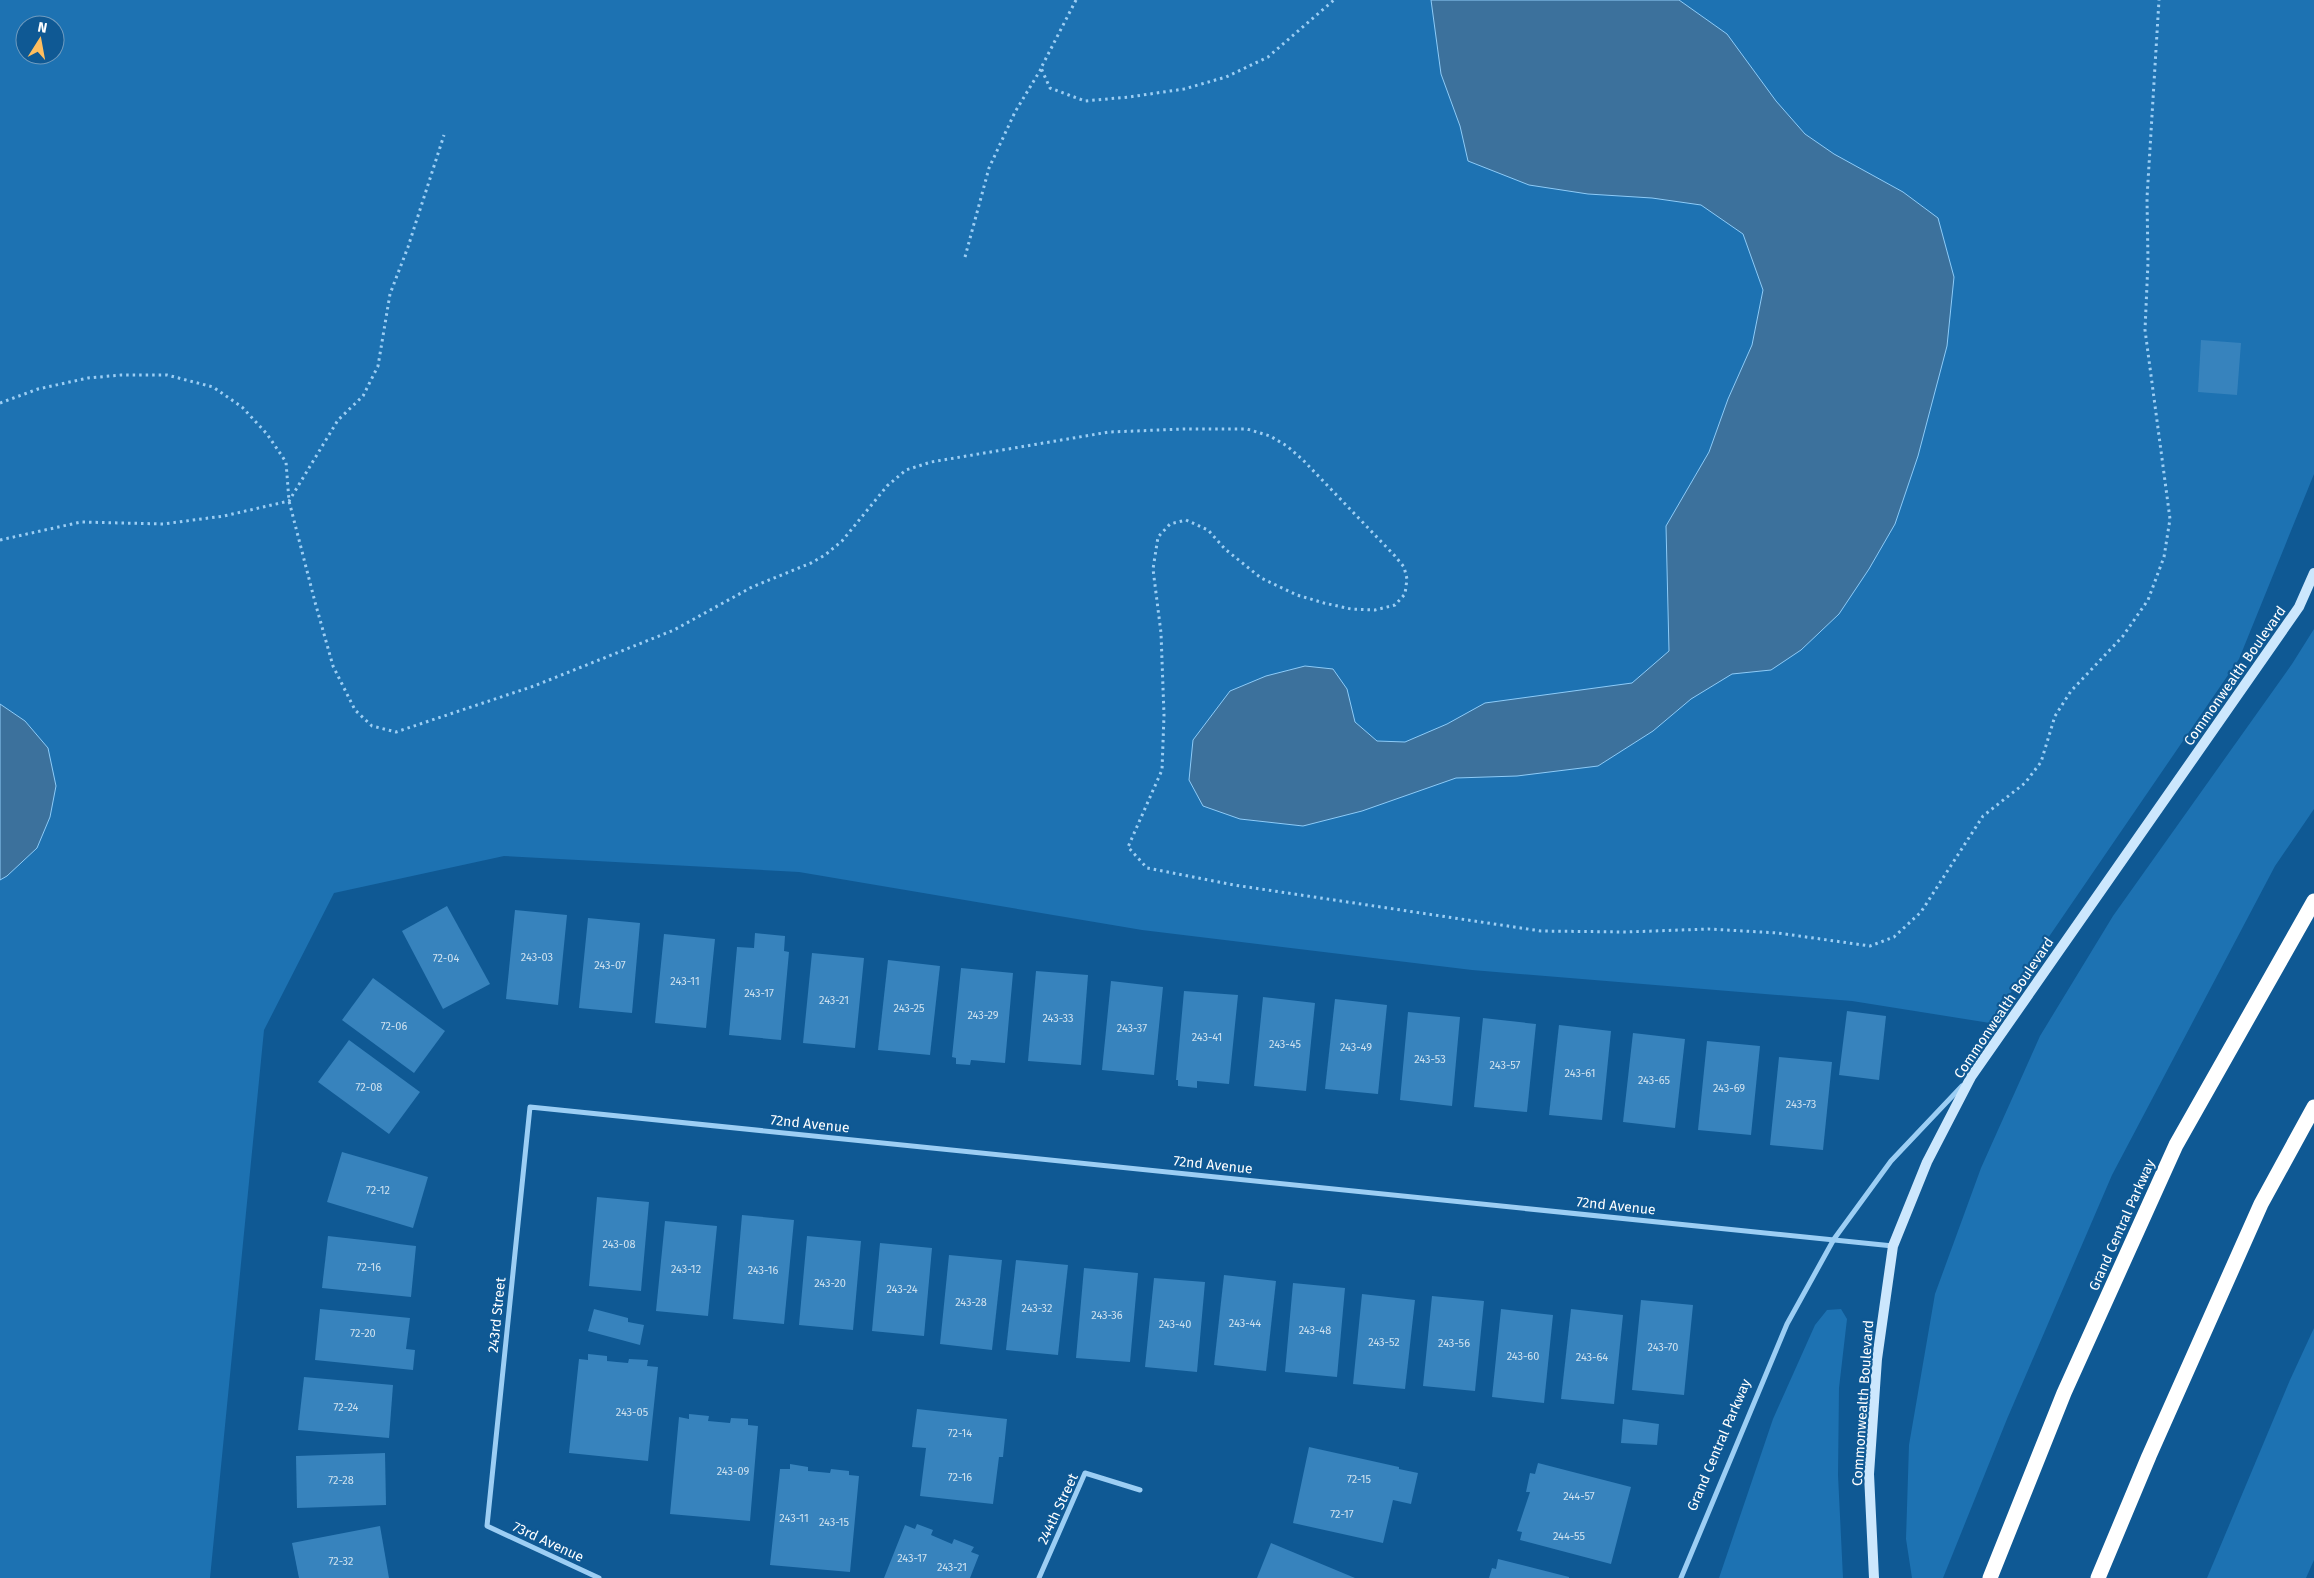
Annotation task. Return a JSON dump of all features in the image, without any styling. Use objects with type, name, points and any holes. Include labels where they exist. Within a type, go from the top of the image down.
[{"type":"highway","name":"Grand Central Parkway","points":[[1990,1577],[2064,1392],[2176,1145],[2314,901]]},
{"type":"highway","points":[[2098,1578],[2149,1456],[2261,1204],[2314,1107]]},
{"type":"street","name":"Commonwealth Boulevard","points":[[1874,1578],[1869,1474],[1877,1360],[1893,1246],[1927,1162],[1972,1077],[2299,607],[2314,573]]},
{"type":"street","name":"Grand Central Parkway","points":[[1682,1578],[1787,1324],[1834,1239],[1891,1161],[1972,1077]]},
{"type":"street","name":"72nd Avenue","points":[[530,1107],[1893,1246]]},
{"type":"street","name":"243rd Street","points":[[487,1526],[530,1107]]},
{"type":"street","name":"244th Street","points":[[1039,1578],[1085,1473],[1140,1490]]},
{"type":"street","name":"73rd Avenue","points":[[487,1526],[598,1578]]},
{"type":"path","points":[[965,257],[990,168],[1015,112],[1042,68],[1056,35],[1076,0]]},
{"type":"path","points":[[1042,68],[1050,88],[1085,101],[1184,89],[1226,77],[1268,57],[1334,0]]},
{"type":"path","points":[[0,403],[38,389],[88,378],[121,375],[167,375],[213,387],[242,407],[267,434],[286,462],[290,501],[314,602],[333,666],[355,710],[372,726],[396,732],[560,676],[674,630],[752,587],[811,563],[825,555],[842,541],[887,486],[906,470],[931,462],[1109,432],[1247,429],[1270,436],[1287,446],[1383,541],[1404,567],[1407,579],[1405,594],[1395,605],[1375,610],[1351,609],[1297,595],[1261,578],[1225,549],[1208,530],[1186,520],[1170,524],[1158,537],[1153,569],[1161,633],[1164,714],[1162,770],[1128,846],[1147,868],[1234,885],[1541,931],[1626,932],[1708,929],[1778,933],[1870,946],[1894,937],[1921,912],[1984,816],[2025,783],[2041,762],[2056,716],[2071,691],[2097,666],[2128,629],[2148,600],[2164,557],[2170,520],[2145,330],[2148,262],[2147,189],[2159,0]]},
{"type":"path","points":[[0,540],[81,522],[163,524],[224,516],[290,501],[338,420],[362,396],[378,366],[390,294],[408,248],[444,136]]},
{"type":"shaded area","points":[[0,0],[2314,0],[2314,474],[2239,659],[1990,1023],[1852,1001],[1472,970],[1142,930],[799,872],[504,856],[334,893],[264,1030],[210,1578],[0,1578]]},
{"type":"shaded area","points":[[1431,0],[1679,0],[1727,34],[1776,101],[1805,134],[1834,154],[1903,192],[1938,218],[1954,277],[1947,346],[1918,456],[1895,524],[1869,569],[1839,614],[1801,650],[1771,670],[1732,674],[1691,699],[1653,731],[1598,766],[1517,776],[1456,778],[1362,811],[1303,826],[1240,819],[1203,806],[1189,780],[1193,740],[1230,691],[1266,676],[1305,666],[1333,669],[1347,689],[1355,722],[1377,741],[1405,742],[1447,724],[1485,703],[1632,683],[1669,651],[1666,526],[1709,452],[1728,399],[1752,345],[1763,290],[1743,234],[1701,205],[1652,198],[1588,194],[1529,185],[1468,161],[1460,126],[1441,74]]},
{"type":"shaded area","points":[[2314,629],[2314,809],[2275,866],[2112,1175],[2007,1419],[1943,1578],[1912,1578],[1906,1539],[1909,1445],[1935,1294],[1981,1168],[2040,1036],[2113,916],[2292,664]]},
{"type":"shaded area","points":[[0,704],[25,721],[48,748],[56,786],[50,817],[37,848],[7,876],[0,880]]},
{"type":"shaded area","points":[[1841,1309],[1847,1319],[1839,1388],[1838,1475],[1843,1578],[1719,1578],[1773,1419],[1815,1325],[1827,1310]]},
{"type":"shaded area","points":[[2314,1328],[2314,1560],[2306,1578],[2207,1578],[2290,1380]]},
{"type":"building","points":[[2201,340],[2241,343],[2237,395],[2198,392]]},
{"type":"building","points":[[447,906],[490,984],[443,1009],[402,931]]},
{"type":"building","points":[[515,910],[567,915],[558,1005],[506,999]]},
{"type":"building","points":[[588,918],[640,923],[632,1013],[579,1008]]},
{"type":"building","points":[[755,933],[785,936],[784,951],[789,952],[781,1040],[729,1035],[737,947],[754,948]]},
{"type":"building","points":[[664,934],[715,939],[706,1028],[655,1023]]},
{"type":"building","points":[[812,953],[864,958],[855,1048],[803,1043]]},
{"type":"building","points":[[888,960],[940,966],[930,1055],[878,1050]]},
{"type":"building","points":[[961,968],[1013,973],[1005,1063],[971,1060],[970,1065],[956,1064],[956,1058],[952,1057]]},
{"type":"building","points":[[1036,971],[1088,975],[1081,1065],[1028,1061]]},
{"type":"building","points":[[373,978],[445,1031],[414,1073],[342,1020]]},
{"type":"building","points":[[1111,981],[1163,987],[1154,1075],[1102,1070]]},
{"type":"building","points":[[1184,991],[1238,995],[1229,1084],[1197,1081],[1197,1088],[1178,1086],[1178,1080],[1176,1080]]},
{"type":"building","points":[[1263,997],[1315,1003],[1306,1091],[1254,1086]]},
{"type":"building","points":[[1335,999],[1387,1005],[1378,1094],[1325,1089]]},
{"type":"building","points":[[1847,1011],[1886,1016],[1879,1080],[1839,1075]]},
{"type":"building","points":[[1408,1012],[1460,1017],[1452,1106],[1400,1100]]},
{"type":"building","points":[[1483,1018],[1536,1024],[1527,1112],[1474,1107]]},
{"type":"building","points":[[1559,1025],[1611,1031],[1602,1120],[1549,1115]]},
{"type":"building","points":[[1633,1033],[1685,1039],[1675,1128],[1623,1122]]},
{"type":"building","points":[[349,1040],[420,1092],[389,1134],[318,1082]]},
{"type":"building","points":[[1707,1041],[1760,1046],[1751,1135],[1698,1130]]},
{"type":"building","points":[[1779,1057],[1832,1062],[1823,1150],[1770,1145]]},
{"type":"building","points":[[342,1152],[428,1177],[413,1228],[327,1202]]},
{"type":"building","points":[[597,1197],[649,1202],[641,1291],[589,1286]]},
{"type":"building","points":[[742,1215],[794,1220],[784,1324],[733,1319]]},
{"type":"building","points":[[665,1221],[717,1226],[708,1316],[656,1311]]},
{"type":"building","points":[[328,1236],[416,1246],[411,1297],[322,1288]]},
{"type":"building","points":[[807,1236],[861,1241],[853,1330],[799,1325]]},
{"type":"building","points":[[880,1243],[932,1248],[924,1336],[872,1331]]},
{"type":"building","points":[[949,1255],[1002,1260],[992,1350],[940,1344]]},
{"type":"building","points":[[1016,1260],[1068,1265],[1058,1355],[1006,1350]]},
{"type":"building","points":[[1084,1268],[1138,1273],[1130,1362],[1076,1358]]},
{"type":"building","points":[[1224,1275],[1276,1281],[1266,1371],[1214,1365]]},
{"type":"building","points":[[1154,1278],[1205,1282],[1197,1372],[1145,1367]]},
{"type":"building","points":[[1293,1283],[1345,1288],[1337,1377],[1285,1372]]},
{"type":"building","points":[[1362,1294],[1415,1300],[1405,1389],[1353,1384]]},
{"type":"building","points":[[1432,1296],[1484,1301],[1475,1391],[1423,1386]]},
{"type":"building","points":[[1641,1300],[1693,1305],[1684,1395],[1632,1390]]},
{"type":"building","points":[[320,1309],[410,1318],[406,1349],[415,1350],[413,1370],[315,1360]]},
{"type":"building","points":[[594,1309],[628,1318],[628,1322],[644,1325],[640,1345],[588,1331]]},
{"type":"building","points":[[1501,1309],[1553,1315],[1544,1403],[1492,1397]]},
{"type":"building","points":[[1571,1309],[1623,1315],[1614,1404],[1561,1399]]},
{"type":"building","points":[[588,1354],[607,1356],[607,1361],[628,1363],[629,1359],[648,1360],[647,1366],[658,1367],[648,1461],[569,1453],[579,1359],[588,1360]]},
{"type":"building","points":[[304,1377],[393,1385],[389,1438],[298,1430]]},
{"type":"building","points":[[917,1409],[1007,1419],[1003,1457],[999,1457],[993,1504],[920,1496],[926,1448],[912,1447]]},
{"type":"building","points":[[689,1414],[709,1416],[708,1421],[730,1423],[731,1418],[748,1419],[748,1425],[758,1426],[750,1521],[670,1514],[679,1417],[689,1419]]},
{"type":"building","points":[[1623,1419],[1659,1424],[1657,1445],[1621,1443]]},
{"type":"building","points":[[1309,1447],[1418,1473],[1411,1504],[1393,1500],[1383,1543],[1293,1523]]},
{"type":"building","points":[[385,1453],[386,1505],[297,1508],[296,1456]]},
{"type":"building","points":[[1538,1463],[1631,1487],[1611,1564],[1520,1540],[1522,1532],[1517,1531],[1530,1492],[1526,1492],[1530,1473],[1535,1474]]},
{"type":"building","points":[[790,1464],[808,1467],[808,1471],[830,1473],[831,1469],[849,1471],[849,1475],[859,1476],[850,1572],[770,1565],[780,1469],[790,1469]]},
{"type":"building","points":[[917,1524],[933,1530],[931,1535],[952,1544],[954,1539],[974,1547],[971,1552],[979,1555],[970,1578],[884,1578],[905,1525],[915,1529]]},
{"type":"building","points":[[380,1526],[389,1578],[299,1578],[292,1543]]},
{"type":"building","points":[[1271,1543],[1355,1578],[1257,1578]]},
{"type":"building","points":[[1498,1559],[1569,1578],[1489,1578],[1492,1568],[1496,1569]]}]
